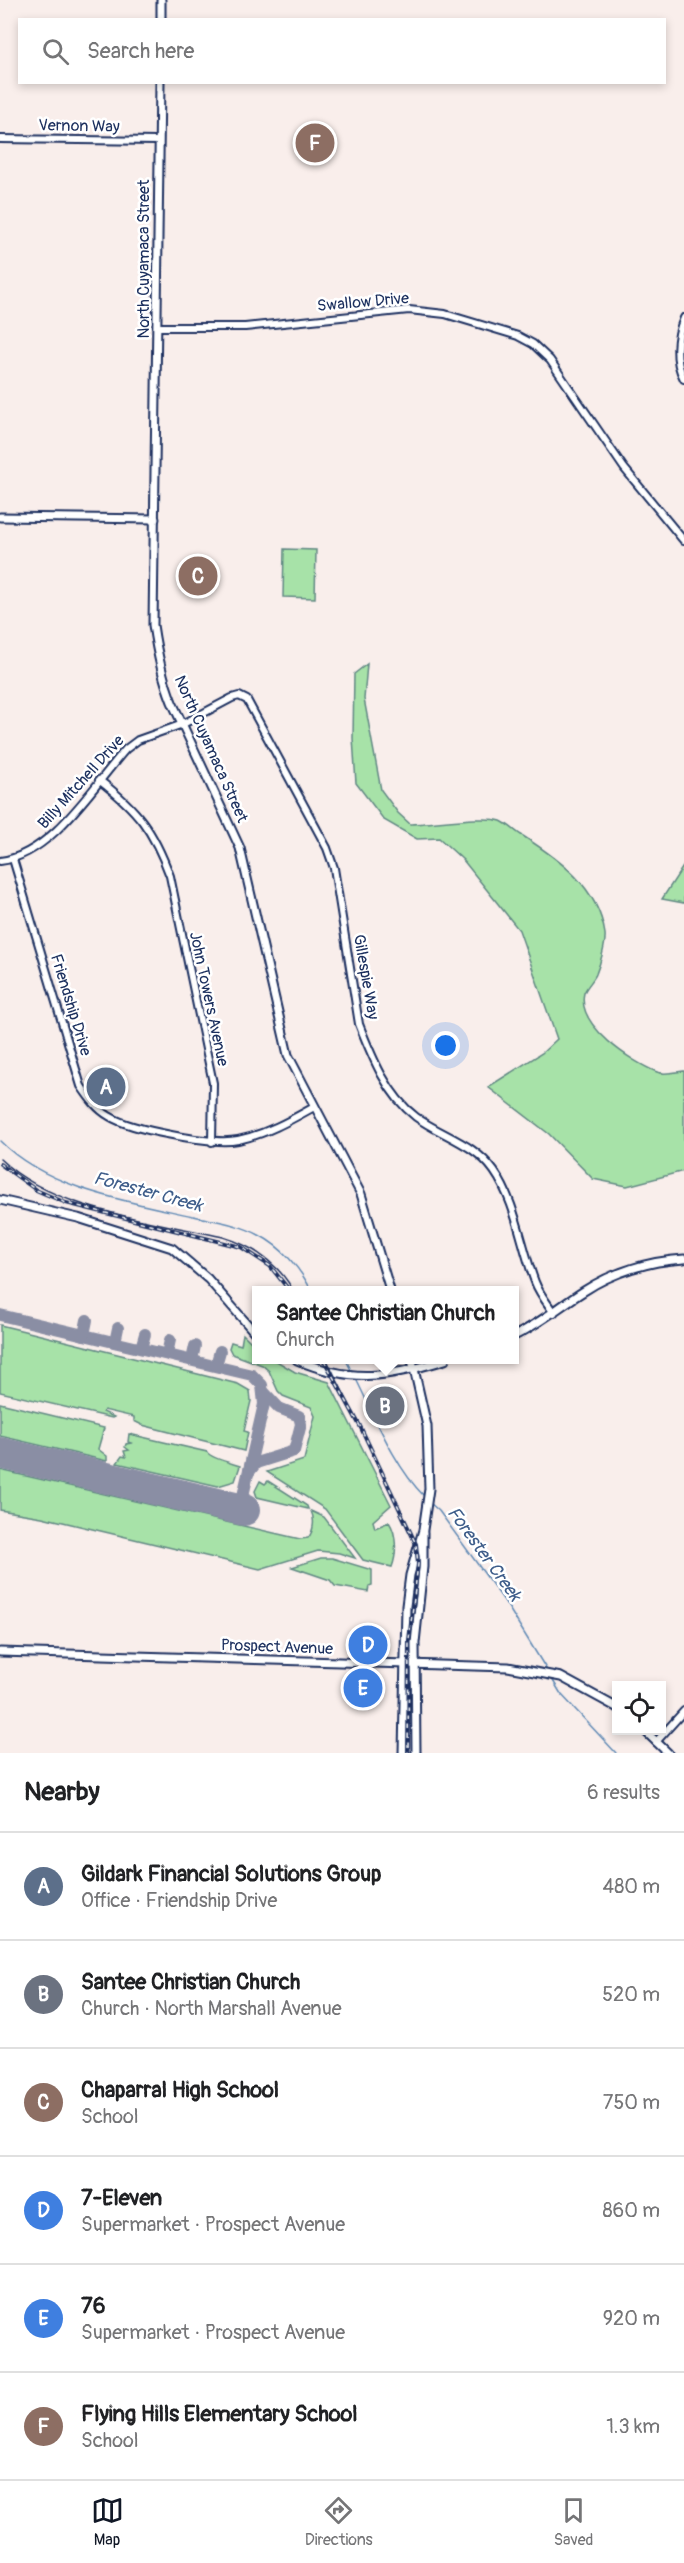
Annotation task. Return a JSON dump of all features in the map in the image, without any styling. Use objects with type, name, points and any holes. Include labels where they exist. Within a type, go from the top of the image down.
[{"type":"main road","points":[[161,0],[161,18]]},
{"type":"main road","name":"North Cuyamaca Street","points":[[160,84],[153,625],[163,679],[240,848],[288,1055],[361,1194],[389,1286]]},
{"type":"main road","points":[[0,517],[155,519]]},
{"type":"main road","points":[[0,1200],[78,1218],[172,1248],[208,1279],[252,1329]]},
{"type":"main road","points":[[519,1333],[605,1279],[657,1262],[684,1258]]},
{"type":"main road","points":[[312,1364],[338,1373],[366,1376],[394,1374],[430,1364]]},
{"type":"main road","points":[[403,1753],[403,1665],[410,1575],[423,1530],[429,1489],[427,1426],[414,1364]]},
{"type":"main road","points":[[416,1753],[415,1643],[424,1546],[423,1530]]},
{"type":"main road","name":"Prospect Avenue","points":[[0,1652],[508,1667],[557,1676],[612,1705]]},
{"type":"main road","points":[[648,1735],[668,1753]]},
{"type":"street","name":"Vernon Way","points":[[0,139],[158,141]]},
{"type":"street","name":"Swallow Drive","points":[[157,327],[245,327],[409,310],[445,314],[518,336],[533,344],[550,360],[624,468],[684,541]]},
{"type":"street","points":[[684,318],[678,336],[677,351],[684,379]]},
{"type":"street","name":"Billy Mitchell Drive","points":[[0,861],[13,859],[42,844],[55,834],[126,749],[138,740],[183,724],[232,698],[239,696],[249,703]]},
{"type":"street","name":"Gillespie Way","points":[[249,703],[327,848],[334,868],[360,1024],[368,1047],[389,1087],[404,1106],[416,1117],[468,1146],[493,1170],[506,1195],[536,1284],[554,1313]]},
{"type":"street","name":"John Towers Avenue","points":[[99,780],[135,810],[160,849],[170,876],[213,1083],[212,1142]]},
{"type":"street","name":"Friendship Drive","points":[[13,859],[81,1086],[87,1095],[109,1117],[125,1123],[212,1142]]},
{"type":"street","points":[[212,1142],[259,1135],[314,1107]]},
{"type":"street","points":[[656,1742],[684,1711]]},
{"type":"green space","points":[[284,549],[316,550],[315,598],[283,597]]},
{"type":"green space","points":[[367,664],[364,699],[381,790],[398,813],[410,824],[471,819],[501,821],[563,865],[586,889],[601,917],[605,943],[596,974],[584,993],[584,1005],[597,1030],[634,1060],[660,1073],[684,1071],[684,1171],[627,1186],[593,1179],[549,1134],[488,1087],[542,1053],[557,1039],[519,930],[463,860],[439,838],[417,839],[384,820],[356,783],[353,738],[354,674]]},
{"type":"green space","points":[[684,865],[684,903],[662,899]]},
{"type":"green space","points":[[0,1325],[238,1384],[250,1391],[251,1401],[244,1431],[248,1432],[244,1451],[142,1425],[134,1421],[134,1417],[104,1410],[103,1412],[114,1417],[112,1418],[0,1392]]},
{"type":"green space","points":[[243,1334],[252,1343],[252,1361],[232,1354],[229,1348],[231,1342],[241,1345]]},
{"type":"green space","points":[[259,1364],[282,1364],[295,1372],[329,1382],[391,1505],[373,1521],[375,1528],[389,1522],[392,1527],[395,1556],[392,1567],[363,1560],[325,1509],[267,1472],[304,1460],[315,1416],[311,1407],[283,1396],[278,1391],[269,1371]]},
{"type":"green space","points":[[0,1403],[104,1428],[98,1449],[107,1456],[107,1461],[0,1436]]},
{"type":"green space","points":[[129,1434],[207,1452],[216,1458],[240,1466],[235,1481],[218,1486],[117,1463],[122,1456],[126,1457],[124,1451],[129,1450],[125,1447],[126,1444],[131,1443],[128,1442]]},
{"type":"green space","points":[[0,1470],[300,1539],[308,1538],[312,1532],[311,1511],[324,1517],[355,1558],[339,1553],[318,1551],[260,1569],[42,1517],[0,1510]]},
{"type":"green space","points":[[260,1481],[265,1484],[268,1481],[307,1506],[308,1509],[257,1497],[255,1491]]},
{"type":"green space","points":[[321,1558],[332,1558],[372,1570],[372,1585],[369,1586],[368,1592],[335,1586],[330,1580],[292,1567]]},
{"type":"waterway","name":"Forester Creek","points":[[0,1141],[41,1171],[90,1191],[227,1223],[251,1231],[283,1252],[296,1266],[308,1286]]},
{"type":"waterway","name":"Forester Creek","points":[[348,1364],[352,1372]]},
{"type":"waterway","name":"Forester Creek","points":[[356,1379],[394,1456],[424,1496]]},
{"type":"waterway","name":"Forester Creek","points":[[429,1502],[439,1511],[505,1602],[548,1672]]},
{"type":"waterway","name":"Forester Creek","points":[[552,1679],[561,1694],[616,1753]]},
{"type":"taxiway","points":[[0,1315],[252,1375],[262,1385],[264,1404],[240,1509]]},
{"type":"taxiway","points":[[84,1335],[87,1320]]},
{"type":"taxiway","points":[[115,1342],[118,1328]]},
{"type":"taxiway","points":[[141,1348],[145,1334]]},
{"type":"taxiway","points":[[167,1354],[170,1340]]},
{"type":"taxiway","points":[[192,1360],[195,1346]]},
{"type":"taxiway","points":[[216,1365],[220,1351]]},
{"type":"taxiway","points":[[249,1472],[256,1463],[294,1451],[301,1424],[299,1416],[279,1408],[264,1392]]},
{"type":"runway","points":[[0,1453],[244,1510]]},
{"type":"tram line","points":[[0,1159],[22,1176],[75,1202],[135,1219],[223,1237],[244,1245],[272,1263],[291,1286]]},
{"type":"tram line","points":[[329,1364],[360,1426]]},
{"type":"railway","points":[[0,1164],[36,1190],[66,1203],[241,1247],[270,1266],[286,1286]]},
{"type":"railway","points":[[326,1364],[360,1426],[416,1544],[418,1564],[409,1640],[408,1753]]},
{"type":"place","name":"Flying Hills Elementary School","points":[[315,143]]},
{"type":"place","name":"Chaparral High School","points":[[198,576]]},
{"type":"place","name":"Gildark Financial Solutions Group","points":[[106,1087]]},
{"type":"place","name":"Santee Christian Church","points":[[385,1406]]},
{"type":"place","name":"7-Eleven","points":[[368,1645]]},
{"type":"place","name":"76","points":[[363,1688]]}]
